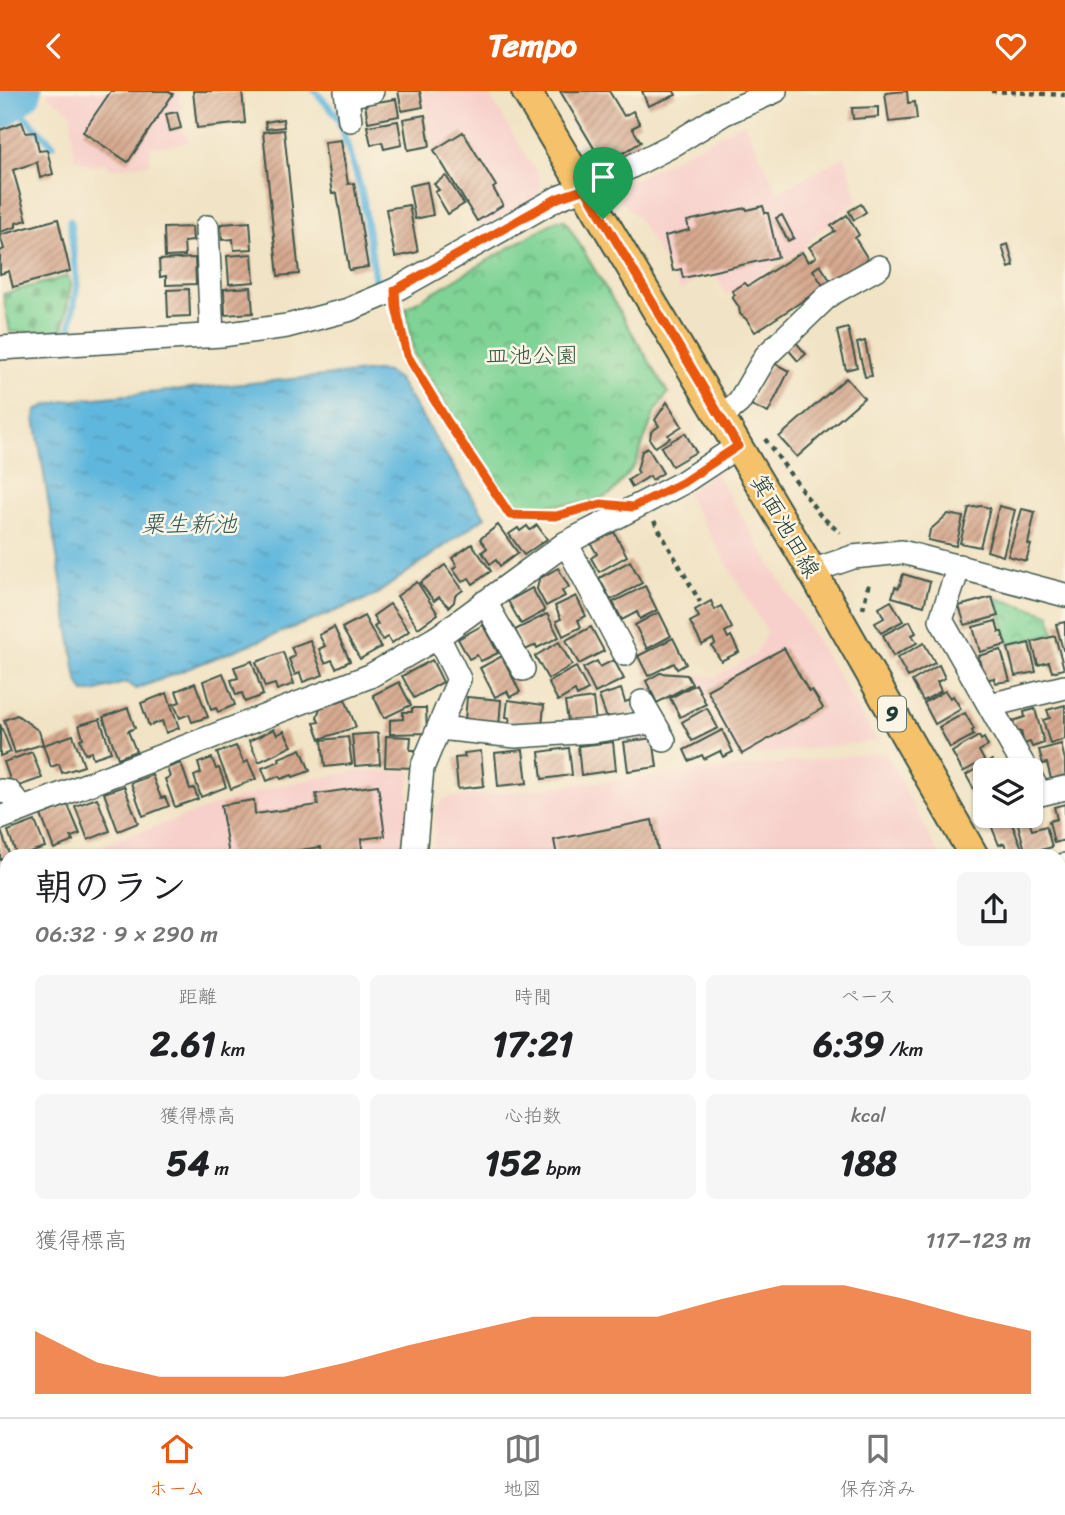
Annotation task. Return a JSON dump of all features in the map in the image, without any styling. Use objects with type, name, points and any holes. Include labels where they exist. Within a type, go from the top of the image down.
[{"type":"main road","name":"箕面池田線","points":[[526,91],[812,571],[970,849]]},
{"type":"street","points":[[350,120],[346,93],[372,91]]},
{"type":"street","points":[[0,348],[212,335],[287,326],[348,310],[395,290],[558,198],[585,189],[671,146],[725,113],[775,91]]},
{"type":"street","points":[[206,227],[212,335]]},
{"type":"street","points":[[720,418],[739,402],[766,356],[829,295],[879,267]]},
{"type":"street","points":[[0,818],[370,676],[438,637],[566,543],[682,483],[738,446]]},
{"type":"street","points":[[566,543],[625,654]]},
{"type":"street","points":[[812,571],[853,557],[902,552],[1065,595]]},
{"type":"street","points":[[959,566],[941,620],[1019,758]]},
{"type":"street","points":[[485,602],[523,670]]},
{"type":"street","points":[[414,849],[422,768],[459,679],[438,637]]},
{"type":"street","points":[[990,705],[1065,687]]},
{"type":"street","points":[[439,728],[516,736],[594,731],[653,721]]},
{"type":"street","points":[[1043,793],[1065,788]]},
{"type":"street","points":[[0,791],[9,792],[23,809]]},
{"type":"path","points":[[991,91],[1065,95]]},
{"type":"path","points":[[395,290],[396,307],[407,355],[510,515],[556,516],[578,510]]},
{"type":"path","points":[[657,525],[700,602]]},
{"type":"path","points":[[861,621],[869,582]]},
{"type":"shaded area","points":[[48,91],[178,91],[184,133],[190,142],[150,148],[150,163],[109,169],[107,163],[90,166],[74,157],[71,112],[48,96]]},
{"type":"shaded area","points":[[423,91],[487,91],[540,179],[541,194],[481,228],[433,149]]},
{"type":"shaded area","points":[[744,122],[778,192],[845,156],[858,200],[813,237],[803,250],[726,295],[715,274],[703,275],[681,290],[637,217],[614,190]]},
{"type":"shaded area","points":[[715,472],[877,741],[739,757],[694,674],[715,677],[755,655],[767,632],[686,494]]},
{"type":"shaded area","points":[[885,752],[936,849],[433,849],[436,808],[446,798]]},
{"type":"shaded area","points":[[358,771],[412,771],[408,789],[410,827],[406,849],[102,849],[102,845],[282,785]]},
{"type":"green space","name":"皿池公園","points":[[557,220],[565,220],[668,393],[654,414],[635,465],[611,494],[590,503],[523,506],[509,501],[414,354],[406,308]]},
{"type":"green space","points":[[68,276],[71,284],[63,331],[10,332],[3,294]]},
{"type":"green space","points":[[996,598],[1050,614],[1054,633],[1009,645]]},
{"type":"water","name":"粟生新池","points":[[388,372],[398,379],[485,517],[374,596],[136,689],[127,682],[94,692],[84,692],[77,680],[36,411],[65,401]]},
{"type":"building","points":[[111,91],[168,91],[173,94],[128,162],[83,132]]},
{"type":"building","points":[[193,91],[242,91],[245,123],[197,128]]},
{"type":"building","points":[[398,91],[420,91],[423,107],[402,111]]},
{"type":"building","points":[[560,91],[609,91],[624,116],[633,111],[640,124],[632,128],[641,142],[604,165]]},
{"type":"building","points":[[642,91],[674,91],[676,95],[648,106]]},
{"type":"building","points":[[907,91],[908,103],[915,102],[917,119],[889,122],[885,93]]},
{"type":"building","points":[[396,99],[399,116],[368,122],[365,104]]},
{"type":"building","points":[[878,107],[878,117],[853,119],[852,108]]},
{"type":"building","points":[[177,112],[181,128],[170,131],[166,114]]},
{"type":"building","points":[[425,115],[430,146],[408,150],[403,119]]},
{"type":"building","points":[[283,119],[284,127],[266,129],[265,122]]},
{"type":"building","points":[[398,121],[402,145],[384,149],[382,142],[371,145],[367,126]]},
{"type":"building","points":[[22,122],[26,133],[35,132],[39,151],[47,150],[53,174],[40,178],[37,162],[13,170],[27,220],[0,232],[0,130]]},
{"type":"building","points":[[284,130],[299,274],[278,276],[263,132]]},
{"type":"building","points":[[463,132],[496,186],[493,188],[503,205],[477,221],[434,150]]},
{"type":"building","points":[[341,140],[348,184],[354,183],[368,267],[349,270],[337,193],[332,194],[324,142]]},
{"type":"building","points":[[446,176],[464,204],[448,214],[435,192],[439,190],[434,184]]},
{"type":"building","points":[[427,182],[433,215],[415,219],[409,186]]},
{"type":"building","points":[[861,204],[866,212],[854,220],[849,211]]},
{"type":"building","points":[[409,205],[418,252],[395,257],[386,209]]},
{"type":"building","points":[[763,206],[765,213],[768,213],[778,257],[683,278],[681,269],[673,271],[665,236],[689,230],[687,221]]},
{"type":"building","points":[[782,215],[794,238],[788,241],[776,218]]},
{"type":"building","points":[[847,215],[859,235],[855,238],[868,259],[832,283],[820,265],[813,270],[824,287],[755,332],[740,314],[732,291],[745,283],[748,286],[802,252],[808,262],[816,257],[809,247],[835,231],[831,226]]},
{"type":"building","points":[[58,219],[70,271],[13,287],[9,271],[0,274],[0,251],[4,249],[0,235]]},
{"type":"building","points":[[250,222],[252,249],[234,250],[233,239],[222,240],[221,224]]},
{"type":"building","points":[[192,227],[193,241],[184,242],[185,256],[165,257],[164,228]]},
{"type":"building","points":[[1008,244],[1014,266],[1009,268],[1002,246]]},
{"type":"building","points":[[252,254],[254,282],[229,284],[227,256]]},
{"type":"building","points":[[195,258],[196,284],[166,285],[166,276],[160,277],[159,260]]},
{"type":"building","points":[[251,287],[253,313],[225,315],[224,289]]},
{"type":"building","points":[[189,289],[190,316],[168,317],[167,290]]},
{"type":"building","points":[[848,328],[857,367],[846,370],[837,331]]},
{"type":"building","points":[[794,340],[806,354],[798,361],[786,347]]},
{"type":"building","points":[[865,341],[872,376],[865,377],[857,343]]},
{"type":"building","points":[[772,362],[789,371],[768,413],[751,405]]},
{"type":"building","points":[[846,378],[864,398],[797,457],[779,437]]},
{"type":"building","points":[[667,402],[682,426],[668,435],[670,438],[655,447],[650,440],[651,432],[659,426],[655,420]]},
{"type":"building","points":[[685,433],[696,452],[672,466],[661,447]]},
{"type":"building","points":[[648,448],[663,473],[652,480],[650,476],[632,487],[628,480],[639,473],[637,470],[642,451]]},
{"type":"building","points":[[999,506],[1015,510],[1003,556],[987,551]]},
{"type":"building","points":[[969,508],[990,508],[980,547],[960,543]]},
{"type":"building","points":[[1022,509],[1035,512],[1026,561],[1008,556]]},
{"type":"building","points":[[948,514],[963,517],[956,546],[928,540],[930,530]]},
{"type":"building","points":[[498,525],[518,553],[500,566],[496,560],[490,564],[482,552],[487,548],[480,539]]},
{"type":"building","points":[[537,525],[547,539],[524,555],[509,534],[518,528],[520,531],[527,526],[530,530]]},
{"type":"building","points":[[614,532],[627,556],[599,572],[591,558],[597,554],[591,544]]},
{"type":"building","points":[[472,544],[491,571],[473,584],[469,578],[462,582],[453,569],[457,566],[452,558]]},
{"type":"building","points":[[630,561],[642,583],[611,600],[599,578]]},
{"type":"building","points":[[445,565],[463,590],[455,596],[449,607],[439,597],[434,601],[420,583]]},
{"type":"building","points":[[558,568],[569,587],[562,591],[565,596],[546,606],[537,589],[539,579]]},
{"type":"building","points":[[903,574],[930,582],[924,606],[892,597],[895,587],[899,588]]},
{"type":"building","points":[[417,582],[438,614],[418,628],[397,596]]},
{"type":"building","points":[[645,586],[657,610],[640,619],[637,612],[622,620],[613,602]]},
{"type":"building","points":[[532,588],[545,611],[521,624],[508,601]]},
{"type":"building","points":[[576,596],[586,616],[578,620],[581,627],[563,636],[556,621],[561,619],[555,606]]},
{"type":"building","points":[[992,597],[998,616],[965,625],[959,606]]},
{"type":"building","points":[[711,601],[715,610],[721,606],[732,628],[725,632],[728,638],[731,636],[739,652],[721,661],[712,646],[715,644],[713,639],[702,645],[690,622],[699,617],[695,610]]},
{"type":"building","points":[[891,601],[903,621],[881,633],[875,623],[884,618],[879,608]]},
{"type":"building","points":[[390,604],[409,631],[392,643],[388,637],[383,640],[374,627],[378,624],[373,616]]},
{"type":"building","points":[[659,612],[671,636],[647,649],[635,625]]},
{"type":"building","points":[[547,614],[559,637],[537,648],[536,645],[525,650],[515,630]]},
{"type":"building","points":[[364,616],[381,647],[360,659],[342,628]]},
{"type":"building","points":[[910,621],[916,633],[912,635],[917,643],[893,656],[883,635]]},
{"type":"building","points":[[996,621],[1006,645],[980,652],[973,627]]},
{"type":"building","points":[[1065,622],[1065,650],[1063,650],[1056,624]]},
{"type":"building","points":[[483,625],[498,653],[481,661],[477,655],[469,659],[458,639]]},
{"type":"building","points":[[334,627],[350,661],[336,668],[332,660],[325,663],[319,649],[325,646],[319,635]]},
{"type":"building","points":[[591,627],[604,651],[579,664],[566,640]]},
{"type":"building","points":[[1055,636],[1064,669],[1052,672],[1049,662],[1038,665],[1032,642]]},
{"type":"building","points":[[673,638],[686,664],[677,669],[674,663],[648,676],[638,656]]},
{"type":"building","points":[[310,640],[323,675],[303,682],[300,673],[295,675],[289,659],[295,656],[291,647]]},
{"type":"building","points":[[559,642],[572,665],[548,679],[535,656]]},
{"type":"building","points":[[924,643],[935,663],[908,677],[897,658]]},
{"type":"building","points":[[1029,643],[1036,672],[1015,676],[1008,648]]},
{"type":"building","points":[[784,648],[809,692],[812,690],[823,708],[742,754],[707,690]]},
{"type":"building","points":[[1001,650],[1010,681],[995,683],[994,678],[985,680],[978,656]]},
{"type":"building","points":[[283,652],[294,684],[277,690],[275,684],[265,687],[256,662]]},
{"type":"building","points":[[502,656],[520,692],[510,697],[507,691],[495,697],[480,668]]},
{"type":"building","points":[[432,660],[443,682],[414,698],[402,676]]},
{"type":"building","points":[[614,660],[624,679],[595,693],[583,668],[597,661],[600,667]]},
{"type":"building","points":[[252,661],[263,695],[245,702],[242,693],[236,695],[231,680],[238,678],[234,667]]},
{"type":"building","points":[[939,665],[945,678],[937,682],[941,691],[923,701],[912,681]]},
{"type":"building","points":[[576,667],[588,690],[577,696],[575,691],[558,701],[548,682]]},
{"type":"building","points":[[223,673],[235,705],[218,712],[216,708],[211,710],[203,681]]},
{"type":"building","points":[[660,673],[687,675],[692,684],[657,703],[646,681]]},
{"type":"building","points":[[399,682],[411,705],[384,718],[373,695]]},
{"type":"building","points":[[195,683],[208,717],[192,722],[189,714],[180,718],[174,704],[180,702],[176,691]]},
{"type":"building","points":[[696,684],[706,704],[680,717],[670,698]]},
{"type":"building","points":[[621,689],[625,702],[631,700],[635,713],[608,721],[599,696]]},
{"type":"building","points":[[945,691],[950,698],[953,696],[961,709],[935,724],[924,703]]},
{"type":"building","points":[[167,693],[179,728],[166,733],[162,721],[149,726],[141,703]]},
{"type":"building","points":[[467,697],[501,700],[499,727],[465,720]]},
{"type":"building","points":[[593,698],[596,722],[569,727],[565,702]]},
{"type":"building","points":[[345,699],[356,727],[320,739],[314,723],[319,722],[317,717],[320,708]]},
{"type":"building","points":[[508,700],[544,705],[542,726],[508,726]]},
{"type":"building","points":[[1065,705],[1065,739],[1050,744],[1043,720],[1050,718],[1047,710]]},
{"type":"building","points":[[128,708],[135,728],[128,731],[136,751],[118,758],[103,717]]},
{"type":"building","points":[[412,708],[426,708],[427,733],[390,734],[390,720],[403,719],[403,712],[412,712]]},
{"type":"building","points":[[707,708],[718,728],[692,741],[682,722]]},
{"type":"building","points":[[1035,709],[1044,743],[1032,747],[1030,742],[1024,744],[1021,731],[1016,733],[1013,721],[1025,717],[1024,712]]},
{"type":"building","points":[[965,713],[974,729],[974,735],[950,748],[939,727]]},
{"type":"building","points":[[17,715],[39,731],[43,744],[15,753],[4,720]]},
{"type":"building","points":[[100,719],[111,752],[93,758],[91,752],[85,754],[79,725]]},
{"type":"building","points":[[0,724],[11,752],[0,756]]},
{"type":"building","points":[[274,729],[277,735],[284,731],[292,746],[259,762],[249,741]]},
{"type":"building","points":[[722,730],[733,752],[723,757],[720,751],[704,759],[702,755],[689,761],[684,750]]},
{"type":"building","points":[[378,733],[380,764],[355,766],[352,735]]},
{"type":"building","points":[[73,735],[84,766],[62,773],[59,764],[51,767],[43,745]]},
{"type":"building","points":[[386,736],[411,737],[410,750],[415,750],[415,768],[385,767]]},
{"type":"building","points":[[979,736],[981,740],[984,738],[988,746],[979,751],[983,758],[973,758],[973,766],[963,772],[952,752]]},
{"type":"building","points":[[348,737],[352,764],[325,767],[322,740]]},
{"type":"building","points":[[653,738],[657,767],[628,771],[624,742]]},
{"type":"building","points":[[613,742],[616,770],[581,775],[578,746]]},
{"type":"building","points":[[1061,744],[1065,775],[1051,779],[1047,763],[1043,764],[1039,750]]},
{"type":"building","points":[[236,746],[244,763],[248,761],[256,779],[231,789],[217,753]]},
{"type":"building","points":[[569,748],[572,775],[542,779],[539,752]]},
{"type":"building","points":[[301,749],[310,771],[281,779],[279,776],[267,781],[262,768]]},
{"type":"building","points":[[523,750],[527,783],[498,786],[495,753]]},
{"type":"building","points":[[481,751],[484,786],[458,789],[455,758],[465,757],[464,753]]},
{"type":"building","points":[[32,752],[42,778],[13,788],[4,762]]},
{"type":"building","points":[[212,758],[226,787],[201,797],[194,776],[201,773],[198,763]]},
{"type":"building","points":[[181,763],[190,789],[194,788],[198,799],[175,807],[165,779],[170,777],[167,768]]},
{"type":"building","points":[[973,771],[973,788],[966,775]]},
{"type":"building","points":[[152,775],[161,798],[165,797],[169,806],[143,816],[131,783]]},
{"type":"building","points":[[378,785],[385,836],[361,839],[362,849],[228,849],[221,805],[254,800],[255,814],[318,805],[316,794]]},
{"type":"building","points":[[124,786],[138,823],[118,831],[104,793]]},
{"type":"building","points":[[97,798],[110,831],[88,840],[75,806]]},
{"type":"building","points":[[1065,804],[1065,840],[1054,843],[1049,821],[1057,819],[1054,807]]},
{"type":"building","points":[[68,805],[80,834],[71,837],[73,841],[54,849],[41,815]]},
{"type":"building","points":[[652,820],[658,849],[556,849],[554,840]]},
{"type":"building","points":[[35,821],[45,847],[14,849],[8,831]]},
{"type":"building","points":[[1046,826],[1052,847],[1025,849],[1019,828],[1032,830]]},
{"type":"building","points":[[0,828],[8,849],[0,849]]},
{"type":"building","points":[[992,828],[1014,828],[1022,848],[1007,849],[1004,843],[999,845]]},
{"type":"waterway","points":[[0,108],[21,91]]},
{"type":"waterway","points":[[315,91],[338,117],[357,176],[363,198],[376,285]]},
{"type":"waterway","points":[[10,102],[53,145]]},
{"type":"waterway","points":[[70,221],[77,285],[70,330]]},
{"type":"route","points":[[585,189],[603,219],[738,446],[682,483],[633,507],[601,504],[556,516],[510,515],[407,355],[396,307],[395,290],[558,198],[585,189]]}]
